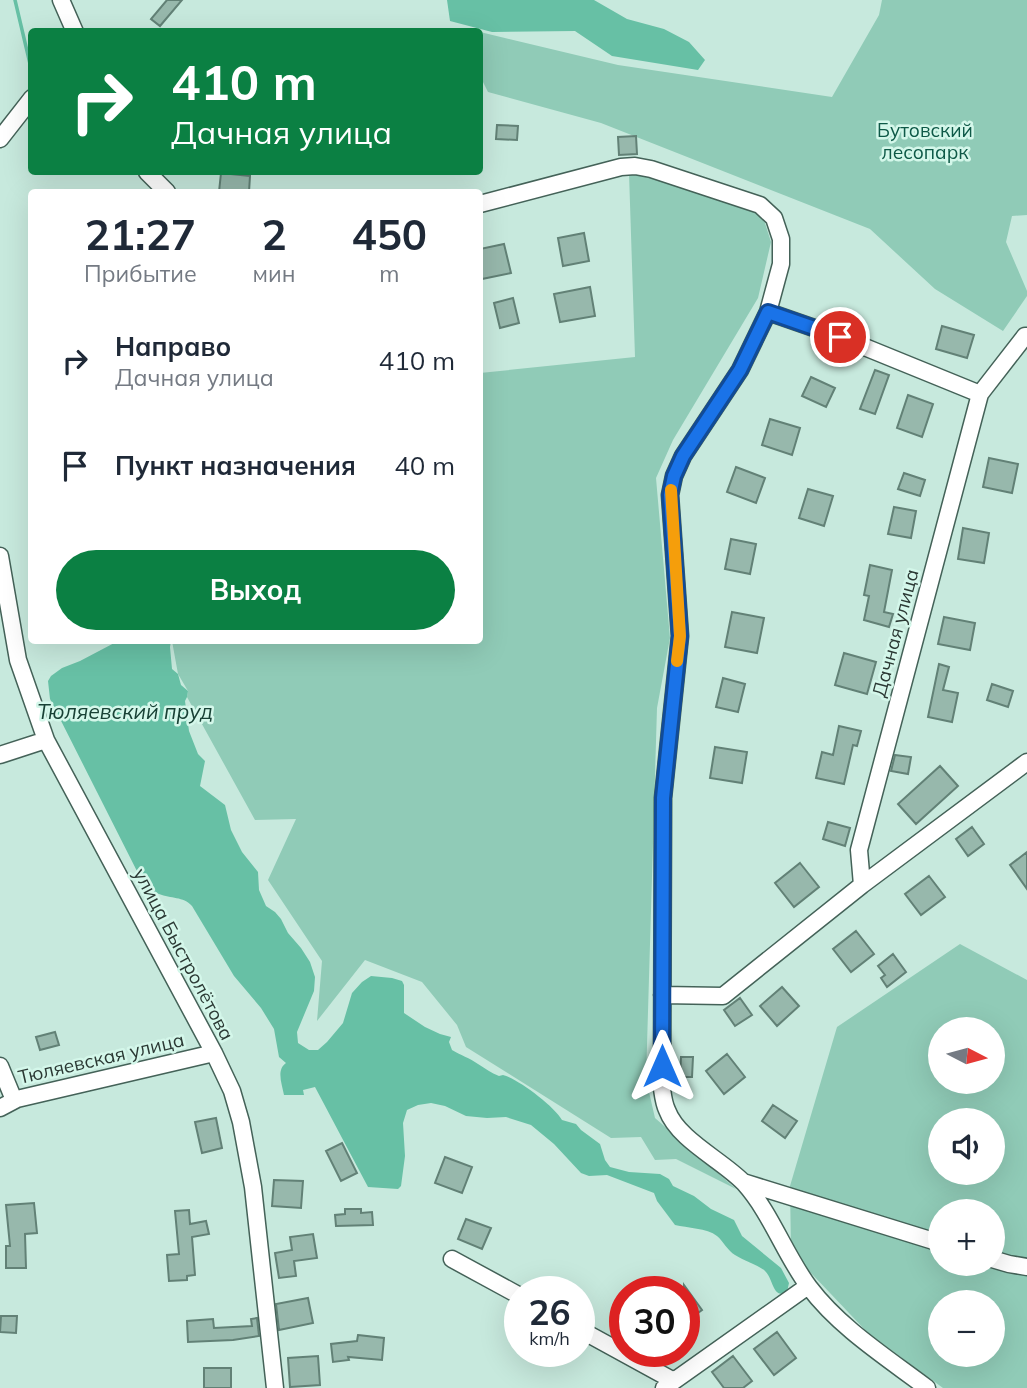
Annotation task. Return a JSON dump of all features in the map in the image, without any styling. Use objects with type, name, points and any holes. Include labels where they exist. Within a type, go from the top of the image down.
[{"type":"street","points":[[61,0],[73,28]]},
{"type":"street","points":[[0,139],[28,103]]},
{"type":"street","points":[[483,203],[621,167],[635,166],[760,205],[774,218],[781,239],[781,264],[768,312],[740,370],[683,456],[674,476],[670,495],[680,636],[663,798],[662,1089],[666,1109],[675,1126],[743,1182],[758,1201],[792,1262],[826,1308],[927,1388]]},
{"type":"street","points":[[150,175],[164,189]]},
{"type":"street","points":[[768,312],[840,337],[980,394]]},
{"type":"street","name":"Дачная улица","points":[[862,885],[859,850],[980,394],[1027,336]]},
{"type":"street","name":"улица Быстролётова","points":[[0,556],[18,660],[46,740],[232,1091],[241,1122],[253,1187],[275,1388]]},
{"type":"street","points":[[0,755],[46,740]]},
{"type":"street","points":[[662,995],[723,996],[862,885],[1027,762]]},
{"type":"street","name":"Тюляевская улица","points":[[7,1104],[214,1053]]},
{"type":"street","points":[[0,1066],[7,1104]]},
{"type":"street","points":[[743,1182],[928,1239]]},
{"type":"street","points":[[452,1259],[504,1287]]},
{"type":"street","points":[[1005,1263],[1027,1267]]},
{"type":"street","points":[[595,1339],[669,1385],[808,1286]]},
{"type":"green space","name":"Бутовский лесопарк","points":[[882,0],[1027,0],[1027,215],[1012,216],[1006,242],[1027,296],[1003,331],[935,289],[870,229],[601,123],[488,92],[483,82],[483,33],[618,65],[832,97],[879,15]]},
{"type":"green space","points":[[629,173],[751,209],[763,217],[771,242],[758,298],[673,440],[656,478],[670,638],[657,708],[646,1079],[655,1118],[736,1189],[676,1159],[655,1160],[641,1137],[611,1138],[466,1047],[457,1025],[422,982],[365,960],[317,1021],[322,961],[268,880],[296,819],[255,820],[187,697],[188,691],[178,674],[173,644],[483,644],[483,373],[635,357]]},
{"type":"green space","points":[[960,944],[1027,980],[1027,1388],[943,1388],[868,1333],[791,1252],[790,1186],[837,1027]]},
{"type":"water","points":[[447,0],[594,0],[627,19],[664,29],[689,42],[705,60],[698,70],[612,56],[575,31],[492,32],[450,21]]},
{"type":"water","name":"Тюляевский пруд","points":[[112,644],[170,644],[172,669],[178,674],[181,685],[188,691],[185,701],[189,731],[198,754],[205,761],[200,786],[225,805],[231,830],[242,852],[258,872],[259,890],[266,906],[281,919],[310,962],[315,977],[314,991],[297,1032],[298,1043],[309,1050],[318,1050],[327,1042],[343,1023],[352,993],[371,976],[402,981],[404,1013],[425,1027],[451,1037],[449,1042],[452,1050],[496,1075],[503,1075],[526,1087],[562,1120],[576,1124],[600,1144],[610,1167],[629,1172],[660,1174],[669,1179],[673,1186],[734,1220],[742,1236],[781,1268],[789,1283],[787,1292],[778,1293],[764,1270],[732,1253],[713,1233],[675,1225],[654,1193],[607,1175],[589,1176],[581,1173],[554,1144],[531,1125],[506,1117],[466,1116],[431,1103],[407,1110],[403,1123],[405,1156],[401,1186],[398,1189],[368,1187],[315,1087],[303,1090],[304,1095],[284,1095],[280,1073],[286,1063],[279,1057],[274,1029],[261,1008],[234,976],[192,906],[181,899],[163,896],[144,885],[50,699],[48,681],[51,676]]},
{"type":"building","points":[[167,0],[182,0],[160,26],[151,19]]},
{"type":"building","points":[[497,125],[518,126],[517,140],[496,139]]},
{"type":"building","points":[[636,136],[637,154],[619,155],[618,137]]},
{"type":"building","points":[[221,175],[250,176],[249,189],[219,189]]},
{"type":"building","points":[[584,233],[589,261],[563,266],[558,238]]},
{"type":"building","points":[[504,244],[511,273],[483,279],[483,248]]},
{"type":"building","points":[[590,287],[595,316],[560,322],[554,294]]},
{"type":"building","points":[[513,298],[519,323],[500,328],[494,303]]},
{"type":"building","points":[[942,326],[974,335],[967,358],[936,349]]},
{"type":"building","points":[[875,370],[889,375],[875,414],[860,409]]},
{"type":"building","points":[[811,377],[835,388],[826,407],[802,396]]},
{"type":"building","points":[[908,395],[933,404],[922,437],[897,428]]},
{"type":"building","points":[[770,419],[800,428],[792,455],[762,445]]},
{"type":"building","points":[[989,458],[1018,464],[1012,493],[983,487]]},
{"type":"building","points":[[736,467],[765,478],[756,503],[727,492]]},
{"type":"building","points":[[904,473],[925,480],[920,496],[898,489]]},
{"type":"building","points":[[808,489],[833,496],[824,526],[799,518]]},
{"type":"building","points":[[894,507],[916,511],[911,538],[888,534]]},
{"type":"building","points":[[963,528],[989,533],[984,563],[958,559]]},
{"type":"building","points":[[731,539],[756,544],[750,574],[725,569]]},
{"type":"building","points":[[870,565],[892,570],[884,612],[893,614],[889,627],[864,620],[869,596],[864,595]]},
{"type":"building","points":[[732,612],[764,618],[757,653],[725,647]]},
{"type":"building","points":[[944,617],[975,623],[970,650],[938,644]]},
{"type":"building","points":[[844,653],[876,662],[867,694],[835,685]]},
{"type":"building","points":[[939,664],[949,667],[943,690],[958,693],[952,722],[928,717]]},
{"type":"building","points":[[723,678],[745,684],[738,712],[716,707]]},
{"type":"building","points":[[992,684],[1013,691],[1008,707],[987,700]]},
{"type":"building","points":[[839,726],[861,731],[857,746],[853,745],[844,784],[816,778],[822,752],[833,755]]},
{"type":"building","points":[[715,747],[747,752],[742,783],[710,778]]},
{"type":"building","points":[[895,755],[911,757],[908,774],[891,771]]},
{"type":"building","points":[[940,766],[958,786],[916,824],[898,804]]},
{"type":"building","points":[[828,822],[850,828],[845,846],[823,839]]},
{"type":"building","points":[[972,827],[984,844],[968,856],[956,839]]},
{"type":"building","points":[[1027,852],[1027,889],[1010,865]]},
{"type":"building","points":[[800,863],[819,887],[794,907],[775,883]]},
{"type":"building","points":[[929,876],[945,897],[921,915],[905,894]]},
{"type":"building","points":[[856,931],[874,954],[851,972],[833,949]]},
{"type":"building","points":[[893,954],[906,972],[887,987],[881,978],[885,975],[878,966]]},
{"type":"building","points":[[782,987],[799,1006],[777,1026],[760,1006]]},
{"type":"building","points":[[740,998],[752,1015],[735,1026],[724,1010]]},
{"type":"building","points":[[55,1032],[59,1045],[40,1050],[36,1037]]},
{"type":"building","points":[[727,1054],[745,1077],[724,1094],[706,1071]]},
{"type":"building","points":[[681,1057],[693,1057],[692,1077],[680,1077]]},
{"type":"building","points":[[773,1105],[797,1121],[785,1138],[762,1121]]},
{"type":"building","points":[[216,1118],[222,1148],[202,1153],[195,1122]]},
{"type":"building","points":[[342,1143],[357,1173],[341,1181],[326,1151]]},
{"type":"building","points":[[445,1157],[472,1167],[462,1193],[435,1183]]},
{"type":"building","points":[[274,1180],[303,1181],[301,1208],[272,1206]]},
{"type":"building","points":[[34,1203],[37,1233],[25,1234],[26,1268],[6,1268],[6,1246],[10,1246],[6,1205]]},
{"type":"building","points":[[345,1209],[361,1209],[361,1213],[372,1212],[373,1225],[336,1226],[335,1215],[345,1214]]},
{"type":"building","points":[[189,1210],[190,1224],[206,1221],[209,1234],[192,1237],[195,1275],[187,1276],[187,1280],[169,1281],[167,1255],[179,1254],[175,1211]]},
{"type":"building","points":[[466,1219],[491,1228],[482,1249],[458,1239]]},
{"type":"building","points":[[313,1234],[317,1258],[294,1261],[296,1276],[279,1278],[275,1253],[292,1250],[290,1237]]},
{"type":"building","points":[[308,1298],[313,1323],[279,1330],[276,1304]]},
{"type":"building","points":[[1,1316],[17,1316],[16,1333],[0,1332]]},
{"type":"building","points":[[257,1318],[259,1336],[188,1342],[187,1321],[213,1319],[214,1328],[252,1326],[251,1319]]},
{"type":"building","points":[[777,1332],[796,1358],[774,1375],[754,1349]]},
{"type":"building","points":[[358,1335],[384,1338],[382,1360],[348,1357],[349,1360],[333,1362],[331,1344],[357,1341]]},
{"type":"building","points":[[318,1356],[320,1385],[290,1387],[288,1358]]},
{"type":"building","points":[[733,1356],[752,1381],[743,1388],[724,1388],[712,1372]]},
{"type":"building","points":[[204,1368],[231,1368],[231,1388],[204,1388]]},
{"type":"waterway","points":[[15,0],[28,55]]},
{"type":"slow traffic","points":[[671,490],[680,636],[677,661]]},
{"type":"route","points":[[662,1066],[663,798],[680,636],[670,495],[674,476],[683,456],[740,370],[768,312],[840,337]]}]
